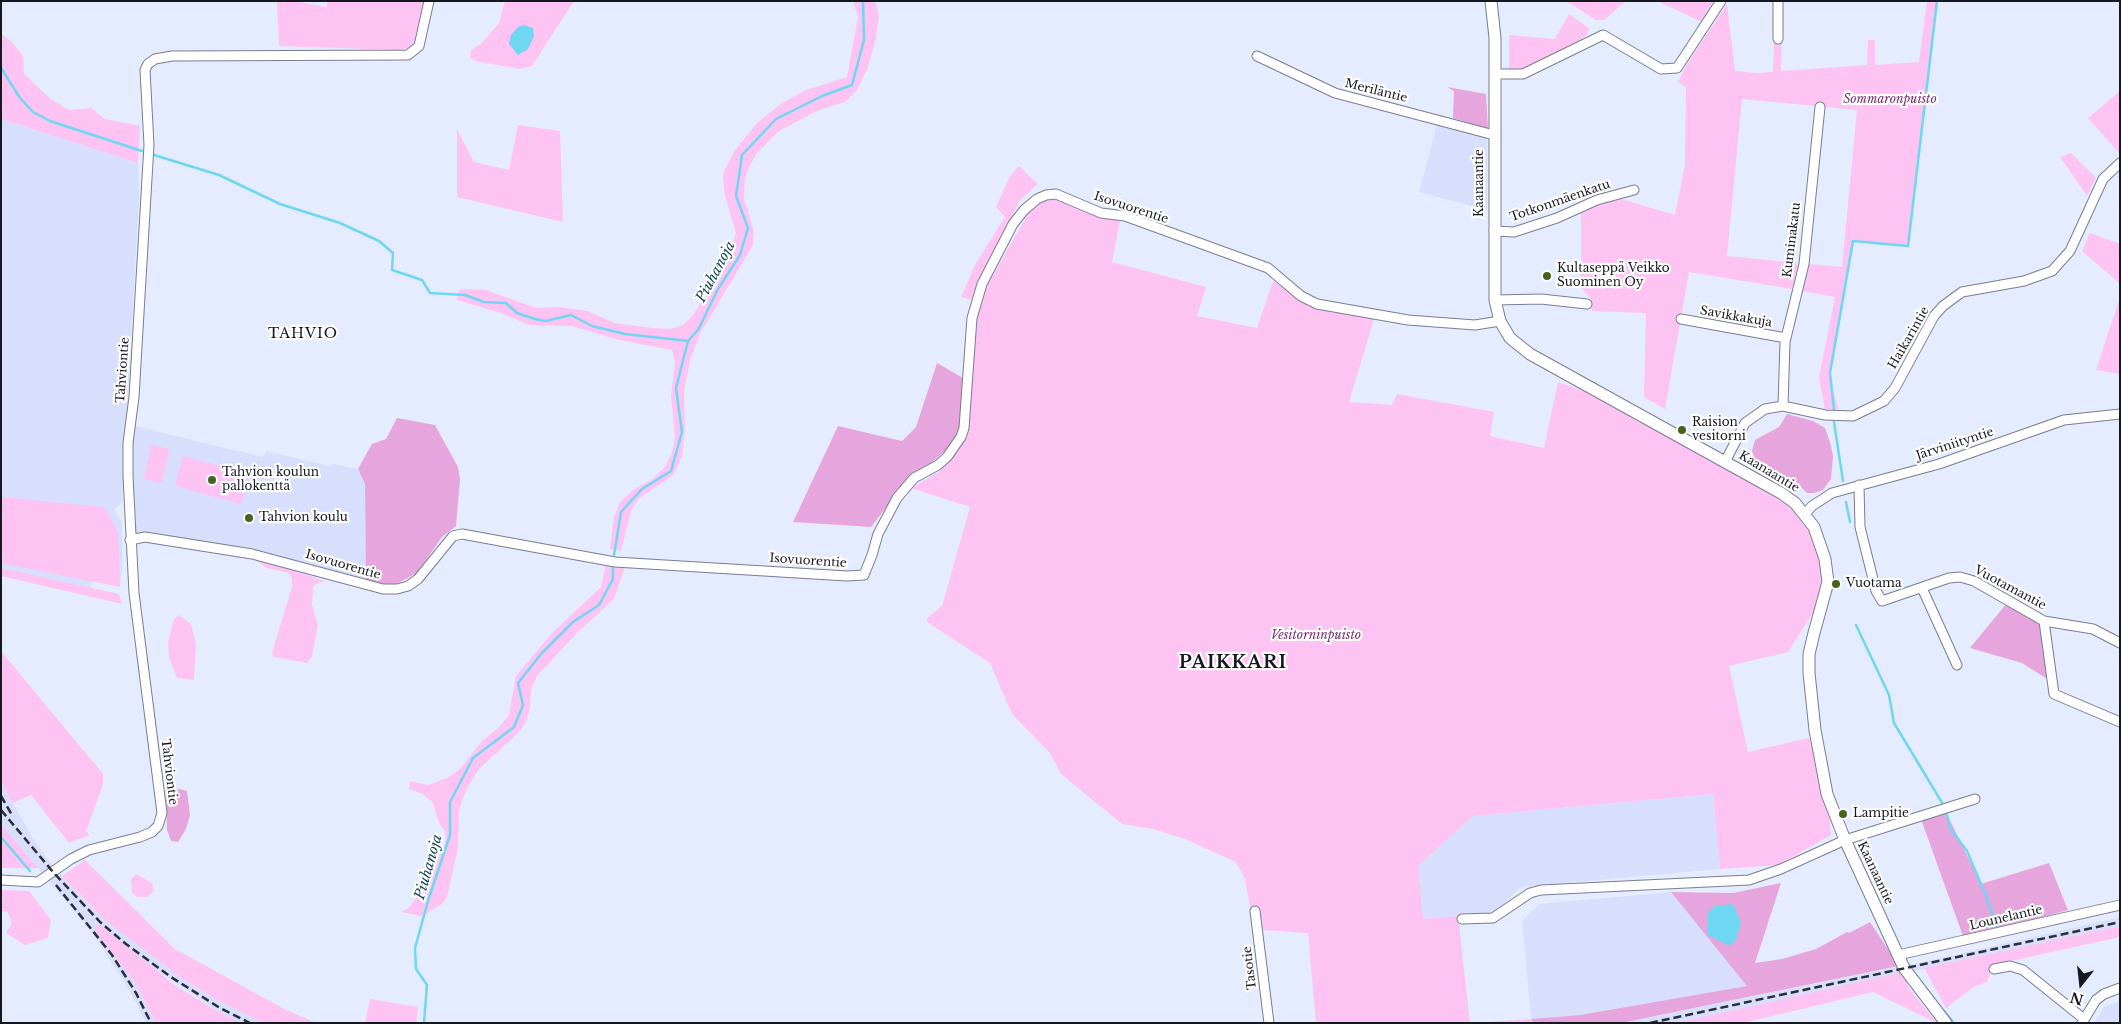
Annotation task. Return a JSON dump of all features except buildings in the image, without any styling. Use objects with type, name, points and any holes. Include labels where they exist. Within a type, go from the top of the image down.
[{"type":"street","name":"Tahviontie","points":[[1,880],[38,882],[71,859],[89,850],[140,837],[158,826],[162,814],[134,594],[130,540],[128,443],[134,397],[148,145],[144,87],[145,70],[148,64],[155,59],[172,56],[408,55],[415,52],[419,46],[429,1]]},
{"type":"street","name":"Kaanaantie","points":[[1490,1],[1495,38],[1495,300],[1500,321],[1510,338],[1530,354],[1781,494],[1805,514],[1820,539],[1828,582],[1809,654],[1810,691],[1827,794],[1845,840],[1904,968],[1946,1023]]},
{"type":"street","points":[[1495,74],[1523,74],[1603,35],[1661,70],[1677,68],[1721,1]]},
{"type":"street","points":[[1778,1],[1778,39]]},
{"type":"street","name":"Meriläntie","points":[[1257,56],[1335,93],[1494,135]]},
{"type":"street","name":"Kuminakatu","points":[[1783,406],[1786,338],[1804,264],[1820,107]]},
{"type":"street","name":"Haikarintie","points":[[1725,462],[1745,423],[1765,409],[1783,406],[1825,415],[1853,416],[1884,401],[1895,388],[1934,316],[1943,306],[1962,292],[2024,281],[2052,271],[2070,251],[2103,179],[2118,170]]},
{"type":"street","name":"Totkonmäenkatu","points":[[1494,231],[1514,232],[1557,218],[1597,200],[1634,190]]},
{"type":"street","name":"Isovuorentie","points":[[130,540],[145,536],[252,554],[383,589],[397,590],[408,586],[418,579],[453,536],[462,534],[615,562],[847,576],[864,575],[878,534],[898,498],[914,478],[938,465],[947,457],[961,438],[964,428],[972,318],[982,284],[1014,224],[1024,210],[1037,198],[1046,195],[1056,194],[1101,213],[1125,216],[1268,268],[1301,296],[1317,304],[1408,320],[1475,325],[1500,321]]},
{"type":"street","points":[[1495,300],[1541,299],[1586,304]]},
{"type":"street","name":"Savikkakuja","points":[[1680,319],[1786,338]]},
{"type":"street","name":"Järviniityntie","points":[[1805,514],[1812,506],[1832,493],[1939,464],[2064,420],[2120,414]]},
{"type":"street","name":"Vuotamantie","points":[[1859,485],[1860,527],[1876,591],[1882,601],[1949,578],[1960,577],[1974,580],[2044,621],[2054,694],[2120,722]]},
{"type":"street","points":[[1922,588],[1957,664]]},
{"type":"street","points":[[2044,621],[2093,629],[2120,643]]},
{"type":"street","points":[[1462,918],[1493,918],[1530,894],[1541,890],[1749,880],[1781,869],[1845,840],[1975,799]]},
{"type":"street","name":"Lounelantie","points":[[1898,955],[2120,905]]},
{"type":"street","name":"Tasotie","points":[[1255,910],[1269,1023]]},
{"type":"street","points":[[1994,969],[2010,966],[2023,970],[2083,1021],[2096,1000],[2104,994],[2120,988]]},
{"type":"shaded area","points":[[1447,87],[1486,94],[1488,129],[1453,118],[1454,91]]},
{"type":"shaded area","points":[[1,119],[138,163],[139,198],[122,502],[114,510],[122,522],[122,570],[120,582],[116,583],[93,577],[90,591],[1,571]]},
{"type":"shaded area","points":[[1437,125],[1487,138],[1487,210],[1419,192]]},
{"type":"shaded area","points":[[937,363],[963,378],[960,431],[948,448],[929,465],[908,479],[871,527],[793,522],[838,426],[902,441],[916,427]]},
{"type":"shaded area","points":[[1787,414],[1813,421],[1825,428],[1833,456],[1831,479],[1823,490],[1807,493],[1798,484],[1755,459],[1752,451],[1755,440],[1779,427]]},
{"type":"shaded area","points":[[397,418],[435,425],[458,467],[460,479],[456,526],[442,537],[417,573],[394,585],[366,581],[365,484],[358,469],[372,444],[386,439]]},
{"type":"shaded area","name":"Tahvion koulu","points":[[134,426],[263,457],[266,451],[328,466],[334,464],[358,469],[365,484],[366,581],[249,550],[134,536],[131,471]]},
{"type":"shaded area","points":[[2007,603],[2041,620],[2055,684],[2022,663],[1970,648]]},
{"type":"shaded area","points":[[165,780],[175,788],[187,791],[190,815],[186,829],[178,842],[171,841],[167,830]]},
{"type":"shaded area","points":[[1,782],[34,840],[49,861],[92,908],[181,978],[221,1002],[264,1023],[241,1023],[219,1012],[146,963],[99,924],[95,929],[136,984],[156,1023],[146,1023],[128,988],[91,931],[1,824]]},
{"type":"shaded area","points":[[1713,794],[1720,869],[1521,887],[1494,913],[1423,919],[1418,866],[1473,816]]},
{"type":"shaded area","points":[[1945,810],[1981,884],[2049,863],[2068,910],[1964,939],[1921,819]]},
{"type":"shaded area","points":[[1781,883],[1755,963],[1782,959],[1816,949],[1870,922],[1899,966],[1621,1023],[1534,1023],[1531,1019],[1580,1015],[1747,986],[1671,892],[1733,893]]},
{"type":"shaded area","points":[[1671,892],[1748,986],[1580,1015],[1531,1019],[1522,921],[1539,904]]},
{"type":"shaded area","points":[[2120,917],[2120,926],[1676,1023],[1621,1023],[1928,961]]},
{"type":"shaded area","points":[[2120,1001],[2120,1023],[2094,1023],[2105,1006]]},
{"type":"green space","points":[[277,1],[294,1],[326,7],[328,1],[424,1],[414,42],[409,48],[401,50],[279,46]]},
{"type":"green space","points":[[505,1],[574,1],[532,66],[519,69],[475,61],[470,57],[471,50],[481,44],[499,23]]},
{"type":"green space","points":[[853,1],[875,1],[879,15],[876,38],[868,67],[857,90],[845,102],[819,110],[779,131],[756,154],[745,176],[744,198],[754,231],[753,245],[700,334],[691,357],[684,390],[685,430],[682,457],[673,475],[638,499],[631,511],[621,551],[610,549],[614,517],[620,502],[633,490],[651,480],[665,467],[672,453],[675,437],[671,396],[675,362],[672,350],[619,340],[572,326],[529,325],[501,313],[457,300],[460,289],[486,290],[536,308],[559,307],[587,311],[615,323],[670,329],[683,325],[693,315],[729,257],[736,233],[724,192],[723,173],[735,150],[758,122],[782,103],[806,90],[847,77],[858,17]]},
{"type":"green space","points":[[1566,1],[1626,1],[1604,20],[1596,20]]},
{"type":"green space","points":[[1657,1],[1713,1],[1702,22]]},
{"type":"green space","name":"Sommaronpuisto","points":[[1927,1],[1937,1],[1908,246],[1853,241],[1830,373],[1831,386],[1839,409],[1825,410],[1819,377],[1835,297],[1803,291],[1809,264],[1842,267],[1857,110],[1742,99],[1727,256],[1798,263],[1792,289],[1689,272],[1665,409],[1644,397],[1646,313],[1592,311],[1590,298],[1581,288],[1581,212],[1611,196],[1675,215],[1685,164],[1686,87],[1678,82],[1687,64],[1727,4],[1735,71],[1757,73],[1773,72],[1774,43],[1782,43],[1781,71],[1867,65],[1868,40],[1875,40],[1875,65],[1919,62]]},
{"type":"green space","points":[[1569,14],[1589,28],[1587,35],[1573,45],[1524,69],[1509,70],[1509,35],[1555,39]]},
{"type":"green space","points":[[1,34],[11,41],[23,56],[24,74],[51,99],[69,110],[91,108],[105,119],[140,126],[138,163],[1,119]]},
{"type":"green space","points":[[2120,91],[2120,154],[2088,118]]},
{"type":"green space","points":[[518,125],[560,131],[563,222],[457,197],[457,129],[474,162],[509,170]]},
{"type":"green space","points":[[2071,153],[2096,178],[2087,196],[2060,157]]},
{"type":"green space","points":[[1019,166],[1038,184],[1020,200],[971,300],[961,297],[975,265],[1005,217],[996,207],[1010,176]]},
{"type":"green space","name":"Vesitorninpuisto","points":[[1052,199],[1120,221],[1112,262],[1206,287],[1197,316],[1257,328],[1273,281],[1308,304],[1331,312],[1374,319],[1349,402],[1392,405],[1397,394],[1494,412],[1490,436],[1544,448],[1558,382],[1595,395],[1638,422],[1654,428],[1788,505],[1800,516],[1812,536],[1822,572],[1819,603],[1788,652],[1729,666],[1748,752],[1809,738],[1826,794],[1831,835],[1778,865],[1720,869],[1713,794],[1473,816],[1418,866],[1423,919],[1458,916],[1470,1023],[1316,1023],[1308,933],[1263,930],[1260,910],[1251,912],[1245,879],[1236,862],[1185,839],[1153,829],[1122,824],[1061,774],[1050,753],[1012,714],[990,663],[927,622],[928,617],[942,606],[970,507],[911,488],[939,472],[957,453],[964,437],[976,317],[984,291],[1029,212],[1039,203]]},
{"type":"green space","points":[[2090,233],[2120,244],[2120,284],[2082,251]]},
{"type":"green space","points":[[2120,297],[2120,374],[2096,370]]},
{"type":"green space","points":[[151,445],[169,449],[162,483],[144,479]]},
{"type":"green space","name":"Tahvion koulun pallokenttä","points":[[183,456],[250,474],[241,504],[175,486]]},
{"type":"green space","points":[[1,497],[104,507],[118,532],[120,587],[1,563]]},
{"type":"green space","points":[[257,561],[275,564],[325,581],[316,584],[313,588],[312,605],[318,625],[312,656],[307,663],[274,657],[272,653],[292,587],[292,579],[289,573],[267,568]]},
{"type":"green space","points":[[606,565],[625,567],[614,599],[576,634],[537,676],[531,690],[530,708],[526,722],[518,733],[478,770],[466,790],[459,810],[458,848],[447,897],[442,904],[422,916],[401,912],[409,908],[416,898],[423,873],[427,866],[436,860],[444,847],[446,839],[445,831],[439,823],[433,803],[423,794],[409,789],[410,781],[428,785],[447,778],[460,769],[482,741],[498,728],[509,715],[516,676],[551,634],[601,587]]},
{"type":"green space","points":[[1,568],[119,594],[122,604],[1,576]]},
{"type":"green space","points":[[179,615],[191,624],[196,644],[194,680],[177,678],[169,657],[168,642],[174,619]]},
{"type":"green space","points":[[1,651],[103,774],[103,784],[86,832],[90,835],[69,843],[31,795],[13,803],[1,782]]},
{"type":"green space","points":[[1,824],[38,868],[1,868]]},
{"type":"green space","points":[[85,860],[175,949],[286,1010],[317,1023],[264,1023],[221,1002],[181,978],[104,919],[62,876]]},
{"type":"green space","points":[[136,874],[152,883],[154,891],[147,897],[137,897],[132,893],[131,879]]},
{"type":"green space","points":[[1,890],[29,891],[51,920],[48,938],[25,945],[6,933],[12,923],[7,911],[1,912]]},
{"type":"green space","points":[[99,924],[176,986],[241,1023],[156,1023],[136,984],[94,929]]},
{"type":"green space","points":[[2120,926],[2120,937],[1993,965],[1987,982],[1974,987],[1946,1008],[1924,968]]},
{"type":"green space","points":[[1903,972],[1908,987],[1937,1023],[1873,992],[1743,1023],[1676,1023]]},
{"type":"green space","points":[[370,999],[418,1007],[416,1023],[365,1023]]},
{"type":"green space","points":[[1531,1019],[1534,1023],[1470,1023]]},
{"type":"water","points":[[524,25],[533,28],[534,36],[528,49],[518,55],[509,44],[511,35],[518,27]]},
{"type":"water","points":[[1733,904],[1741,922],[1736,940],[1729,946],[1708,935],[1707,914],[1715,906]]},
{"type":"waterway","name":"Piuhanoja","points":[[614,555],[621,512],[642,489],[671,471],[682,432],[676,388],[688,341],[698,330],[718,289],[740,255],[748,228],[736,196],[742,155],[776,119],[822,96],[852,85],[864,40],[863,1]]},
{"type":"waterway","points":[[1834,409],[1830,373],[1853,241],[1908,246],[1937,1]]},
{"type":"waterway","points":[[1,68],[20,98],[33,112],[50,121],[142,151]]},
{"type":"waterway","points":[[154,155],[219,175],[280,204],[340,223],[379,241],[393,253],[392,270],[422,280],[430,293],[465,295],[484,302],[506,303],[517,313],[535,319],[546,321],[571,315],[592,326],[625,334],[688,341]]},
{"type":"waterway","points":[[1834,422],[1843,481]]},
{"type":"waterway","points":[[1846,502],[1850,522]]},
{"type":"waterway","name":"Piuhanoja","points":[[424,1023],[427,985],[416,969],[415,948],[450,835],[450,802],[473,758],[514,727],[523,705],[518,683],[541,654],[573,622],[599,605],[613,579],[613,568]]},
{"type":"waterway","points":[[1856,625],[1889,695],[1894,723],[1944,806]]},
{"type":"waterway","points":[[1946,811],[1950,828],[1967,851],[1998,931]]},
{"type":"waterway","points":[[1,837],[30,871]]},
{"type":"waterway","points":[[1943,1010],[1954,1023]]},
{"type":"railway","points":[[1,796],[12,815]]},
{"type":"railway","points":[[1,810],[53,872],[100,922],[171,977],[220,1008],[250,1023]]},
{"type":"railway","points":[[56,885],[112,955],[136,993],[151,1023]]},
{"type":"railway","points":[[1650,1023],[2120,922]]},
{"type":"place","name":"Kultaseppä Veikko Suominen Oy","points":[[1547,276]]},
{"type":"place","name":"Raision vesitorni","points":[[1682,430]]},
{"type":"place","name":"Tahvion koulun pallokenttä","points":[[212,480]]},
{"type":"place","name":"Tahvion koulu","points":[[249,518]]},
{"type":"place","name":"Vuotama","points":[[1836,584]]},
{"type":"place","name":"Lampitie","points":[[1843,814]]},
{"type":"district","name":"TAHVIO","points":[[303,334]]},
{"type":"district","name":"PAIKKARI","points":[[1233,663]]}]
